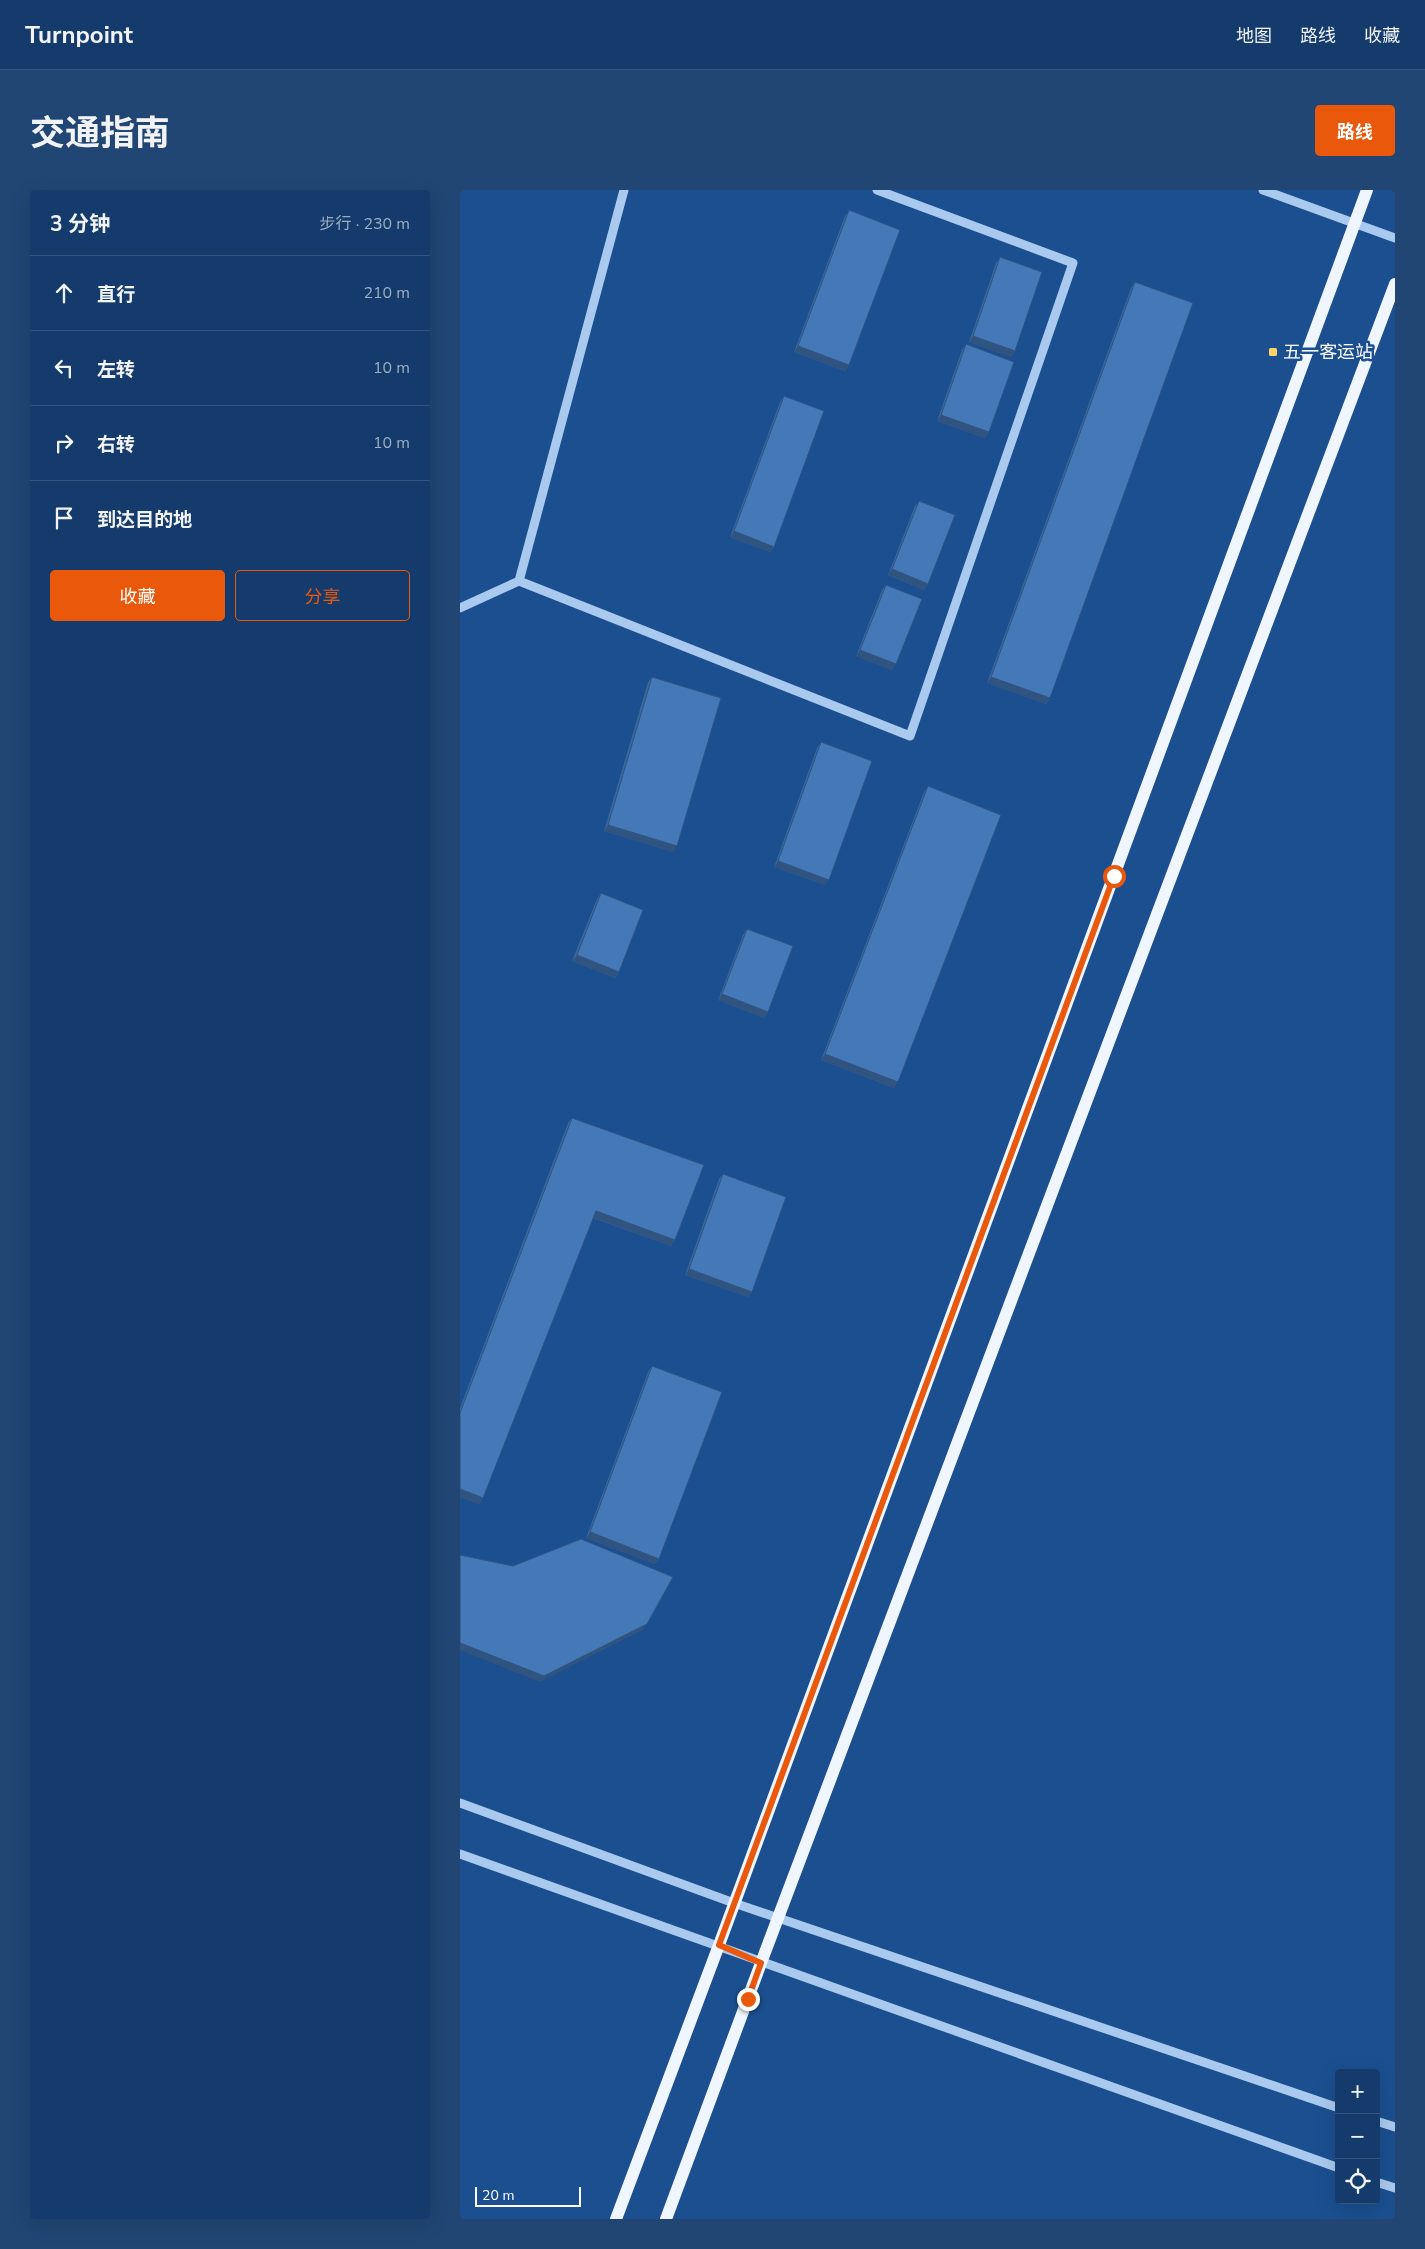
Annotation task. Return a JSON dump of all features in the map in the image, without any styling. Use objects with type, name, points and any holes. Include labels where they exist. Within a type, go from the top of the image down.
[{"type":"main road","points":[[616,2219],[1367,190]]},
{"type":"main road","points":[[666,2219],[1395,284]]},
{"type":"street","points":[[519,581],[624,190]]},
{"type":"street","points":[[460,608],[519,581],[910,736],[1073,263],[877,190]]},
{"type":"street","points":[[1263,190],[1395,238]]},
{"type":"street","points":[[460,1803],[734,1904],[1335,2107]]},
{"type":"street","points":[[460,1854],[1335,2167]]},
{"type":"street","points":[[1380,2122],[1395,2127]]},
{"type":"street","points":[[1380,2183],[1395,2188]]},
{"type":"building","points":[[849,210],[900,230],[849,365],[798,346]]},
{"type":"building","points":[[1000,257],[1042,272],[1015,351],[973,336]]},
{"type":"building","points":[[1135,282],[1193,303],[1050,698],[991,677]]},
{"type":"building","points":[[966,344],[1014,362],[989,432],[941,415]]},
{"type":"building","points":[[784,396],[824,411],[774,547],[734,531]]},
{"type":"building","points":[[919,501],[955,515],[928,584],[892,569]]},
{"type":"building","points":[[886,585],[922,599],[896,664],[860,650]]},
{"type":"building","points":[[652,677],[721,698],[677,846],[608,825]]},
{"type":"building","points":[[821,742],[872,761],[829,880],[778,861]]},
{"type":"building","points":[[928,786],[1001,815],[898,1082],[825,1054]]},
{"type":"building","points":[[601,893],[643,910],[619,972],[577,955]]},
{"type":"building","points":[[747,929],[793,946],[768,1012],[722,994]]},
{"type":"building","points":[[572,1118],[704,1165],[675,1240],[596,1211],[483,1498],[460,1489],[460,1413]]},
{"type":"building","points":[[723,1174],[786,1197],[752,1292],[689,1269]]},
{"type":"building","points":[[652,1366],[722,1392],[659,1559],[590,1532]]},
{"type":"building","points":[[581,1539],[673,1577],[647,1624],[544,1676],[460,1643],[460,1555],[513,1566]]},
{"type":"place","name":"五一客运站","points":[[1273,352]]},
{"type":"route","points":[[748,1999],[761,1963],[719,1945],[1114,876]]}]
